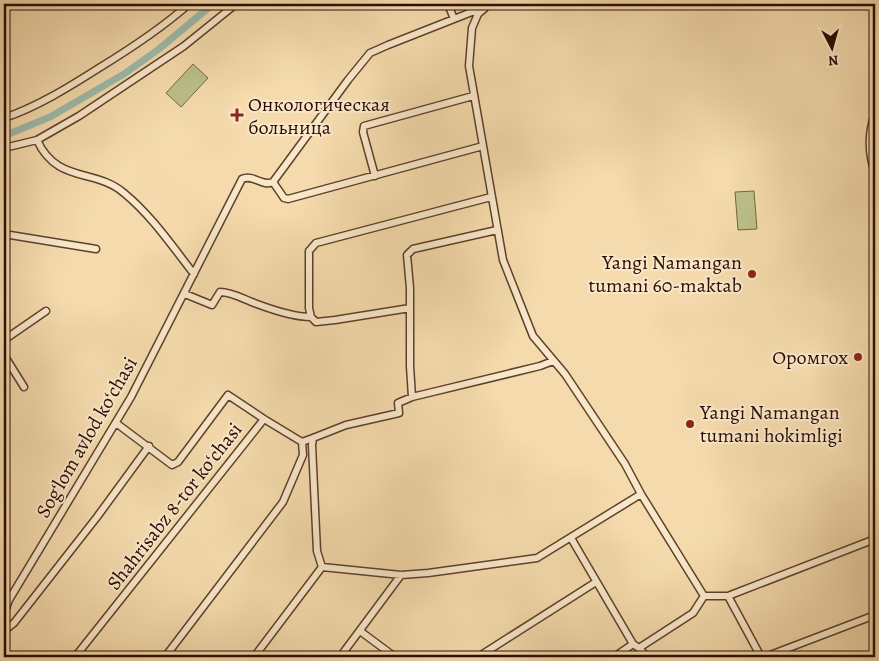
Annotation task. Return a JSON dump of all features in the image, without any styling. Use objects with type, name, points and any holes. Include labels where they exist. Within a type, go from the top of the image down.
[{"type":"street","points":[[4,118],[46,100],[82,79],[128,50],[189,4]]},
{"type":"street","points":[[4,148],[37,140],[79,116],[184,46],[236,4]]},
{"type":"street","points":[[448,4],[454,19]]},
{"type":"street","points":[[483,146],[288,199],[282,196],[273,182],[348,80],[370,54],[388,45],[492,4]]},
{"type":"street","points":[[485,6],[478,14],[472,28],[469,66],[503,260],[533,336],[565,374],[625,464],[641,494],[704,596]]},
{"type":"street","points":[[374,176],[362,132],[364,126],[473,96]]},
{"type":"street","points":[[875,113],[870,127],[870,158],[875,173]]},
{"type":"street","points":[[37,140],[42,153],[57,166],[74,174],[110,185],[124,193],[148,215],[194,274]]},
{"type":"street","name":"Sogʻlom avlod koʻchasi","points":[[4,614],[9,600],[61,511],[116,423],[185,294],[242,179],[251,178],[264,184],[273,182]]},
{"type":"street","points":[[410,308],[316,322],[311,317],[309,308],[309,251],[316,243],[491,197]]},
{"type":"street","points":[[412,398],[410,308],[406,258],[409,251],[426,245],[497,230]]},
{"type":"street","points":[[4,234],[96,249]]},
{"type":"street","points":[[185,294],[212,305],[216,295],[220,292],[228,292],[259,305],[303,317],[311,317]]},
{"type":"street","points":[[4,340],[46,310]]},
{"type":"street","points":[[4,355],[24,386]]},
{"type":"street","points":[[165,657],[283,502],[303,455],[302,442],[346,425],[399,413],[398,403],[412,398],[540,366],[553,361]]},
{"type":"street","points":[[116,423],[170,464],[176,465],[228,395],[264,419]]},
{"type":"street","name":"Shahrisabz 8-tor koʻchasi","points":[[75,657],[264,419],[302,442]]},
{"type":"street","points":[[314,438],[312,445],[317,551],[322,567]]},
{"type":"street","points":[[4,631],[14,623],[97,517],[148,446]]},
{"type":"street","points":[[322,567],[401,575],[537,558],[641,494]]},
{"type":"street","points":[[571,538],[636,646],[647,657]]},
{"type":"street","points":[[704,596],[728,596],[875,539]]},
{"type":"street","points":[[254,657],[322,567]]},
{"type":"street","points":[[340,657],[401,575]]},
{"type":"street","points":[[478,657],[596,582]]},
{"type":"street","points":[[614,657],[693,613],[704,596]]},
{"type":"street","points":[[728,596],[761,657]]},
{"type":"street","points":[[765,657],[875,615]]},
{"type":"street","points":[[360,631],[395,657]]},
{"type":"green space","points":[[193,64],[208,78],[181,107],[166,93]]},
{"type":"green space","points":[[754,191],[757,229],[738,230],[735,192]]},
{"type":"waterway","points":[[4,136],[50,117],[124,74],[159,49],[213,4]]},
{"type":"place","name":"Онкологическая больница","points":[[237,115]]},
{"type":"place","name":"Yangi Namangan tumani 60-maktab","points":[[752,274]]},
{"type":"place","name":"Оромгох","points":[[858,357]]},
{"type":"place","name":"Yangi Namangan tumani hokimligi","points":[[690,424]]}]
